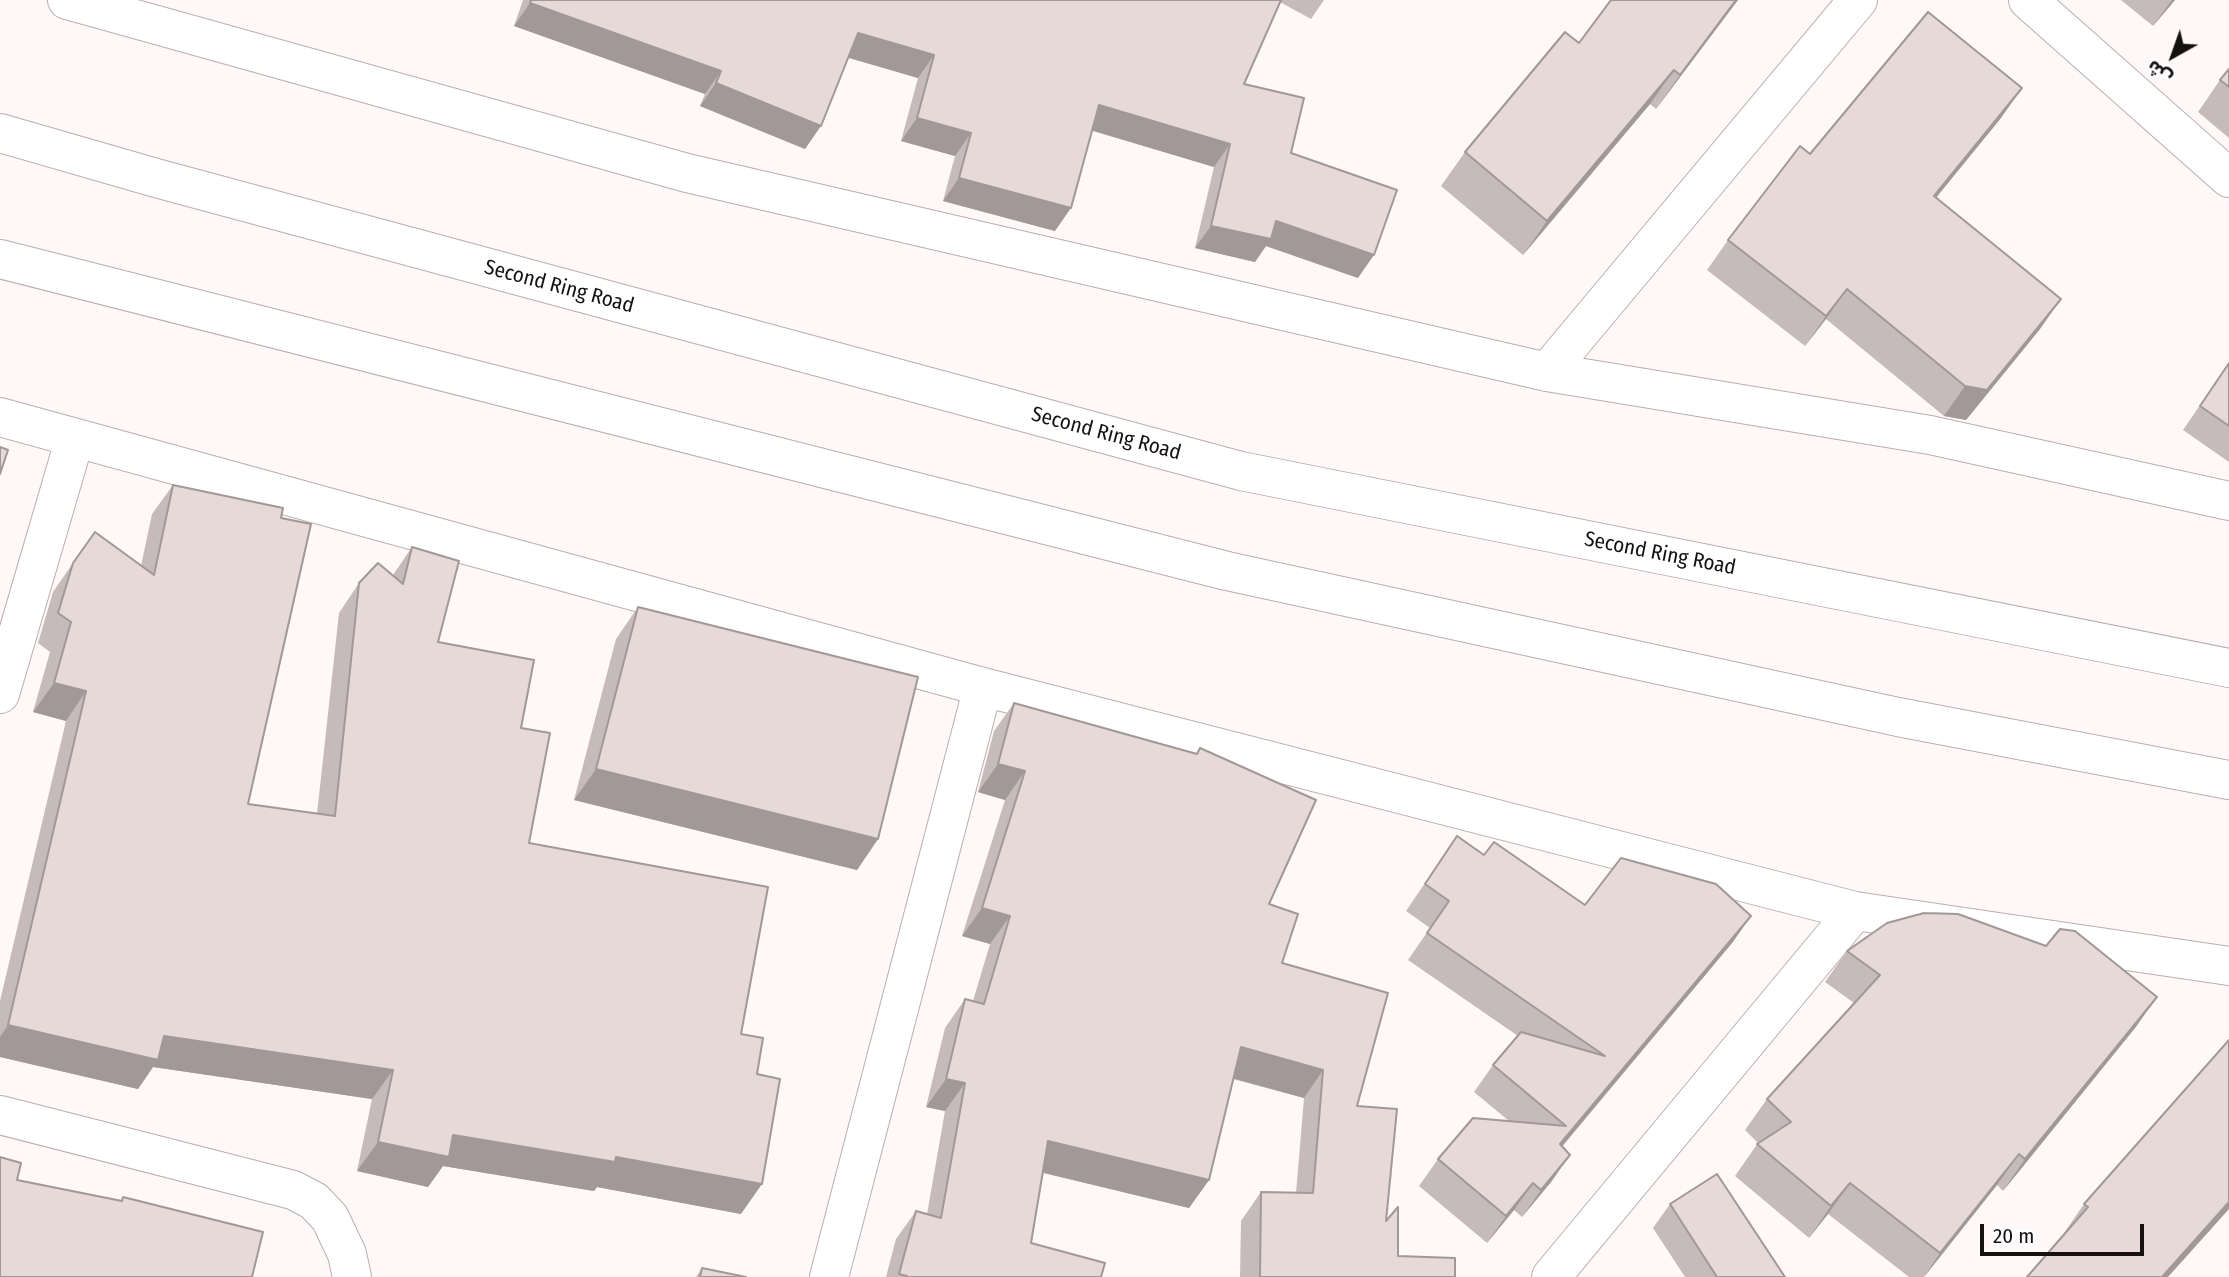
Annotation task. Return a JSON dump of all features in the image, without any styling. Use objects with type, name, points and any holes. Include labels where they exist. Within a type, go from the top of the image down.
[{"type":"main road","points":[[67,0],[687,173],[1547,372],[1930,435],[2229,500]]},
{"type":"main road","points":[[1547,372],[1858,0]]},
{"type":"main road","points":[[2028,0],[2229,178]]},
{"type":"main road","name":"Second Ring Road","points":[[0,133],[170,182],[1241,471],[2229,668]]},
{"type":"main road","points":[[0,259],[1227,571],[1898,717],[2229,780]]},
{"type":"main road","points":[[0,417],[983,687],[1855,911],[2229,966]]},
{"type":"main road","points":[[0,694],[75,438]]},
{"type":"main road","points":[[829,1277],[983,687]]},
{"type":"main road","points":[[1551,1277],[1855,911]]},
{"type":"main road","points":[[0,1115],[293,1190],[314,1201],[330,1218],[347,1254],[352,1277]]},
{"type":"building","points":[[531,0],[1281,0],[1244,84],[1304,98],[1291,153],[1397,190],[1374,255],[1276,221],[1271,239],[1211,226],[1230,144],[1099,105],[1071,208],[959,178],[971,133],[917,118],[934,55],[858,33],[821,126],[716,83],[721,71],[530,3]]},
{"type":"building","points":[[1611,0],[1736,0],[1680,75],[1674,70],[1547,221],[1465,152],[1565,32],[1579,43]]},
{"type":"building","points":[[1928,12],[2022,88],[1934,196],[2061,299],[1987,390],[1965,386],[1847,289],[1826,316],[1728,240],[1800,146],[1810,154]]},
{"type":"building","points":[[2229,69],[2229,87],[2220,80]]},
{"type":"building","points":[[2229,363],[2229,426],[2200,406]]},
{"type":"building","points":[[0,447],[8,450],[0,474]]},
{"type":"building","points":[[173,485],[283,508],[281,518],[311,524],[248,804],[335,816],[359,583],[378,563],[403,584],[412,547],[459,561],[438,642],[534,660],[521,728],[550,733],[529,843],[768,887],[741,1034],[763,1038],[757,1074],[780,1079],[762,1184],[616,1157],[615,1162],[453,1135],[449,1157],[378,1142],[393,1070],[164,1036],[158,1060],[8,1025],[86,691],[54,683],[71,622],[58,613],[73,563],[95,532],[154,575]]},
{"type":"building","points":[[638,607],[918,677],[878,839],[596,769]]},
{"type":"building","points":[[1014,703],[1197,754],[1200,748],[1316,800],[1269,904],[1298,914],[1282,963],[1388,993],[1357,1106],[1397,1109],[1386,1221],[1398,1207],[1398,1256],[1455,1258],[1455,1277],[1260,1277],[1261,1192],[1313,1193],[1323,1070],[1241,1047],[1209,1180],[1048,1141],[1031,1243],[1105,1263],[1101,1277],[907,1277],[899,1274],[916,1211],[941,1218],[965,1083],[946,1079],[965,999],[984,1004],[1010,916],[982,908],[1025,771],[998,764]]},
{"type":"building","points":[[1457,836],[1484,855],[1494,842],[1585,905],[1621,858],[1716,884],[1751,916],[1560,1144],[1570,1155],[1541,1190],[1533,1183],[1506,1216],[1438,1159],[1473,1118],[1566,1126],[1493,1065],[1521,1032],[1605,1056],[1427,933],[1449,901],[1425,884]]},
{"type":"building","points":[[1924,913],[1958,914],[2046,946],[2060,929],[2075,931],[2157,997],[2025,1159],[2019,1154],[1940,1253],[1850,1183],[1831,1206],[1757,1144],[1791,1122],[1767,1099],[1880,975],[1847,951],[1887,923]]},
{"type":"building","points":[[2229,1040],[2229,1202],[2162,1277],[2027,1277],[2088,1207],[2084,1204]]},
{"type":"building","points":[[0,1157],[21,1163],[17,1180],[122,1201],[123,1197],[263,1232],[252,1277],[0,1277]]},
{"type":"building","points":[[1717,1174],[1785,1277],[1717,1277],[1670,1204]]},
{"type":"building","points":[[702,1268],[746,1277],[700,1277]]}]
